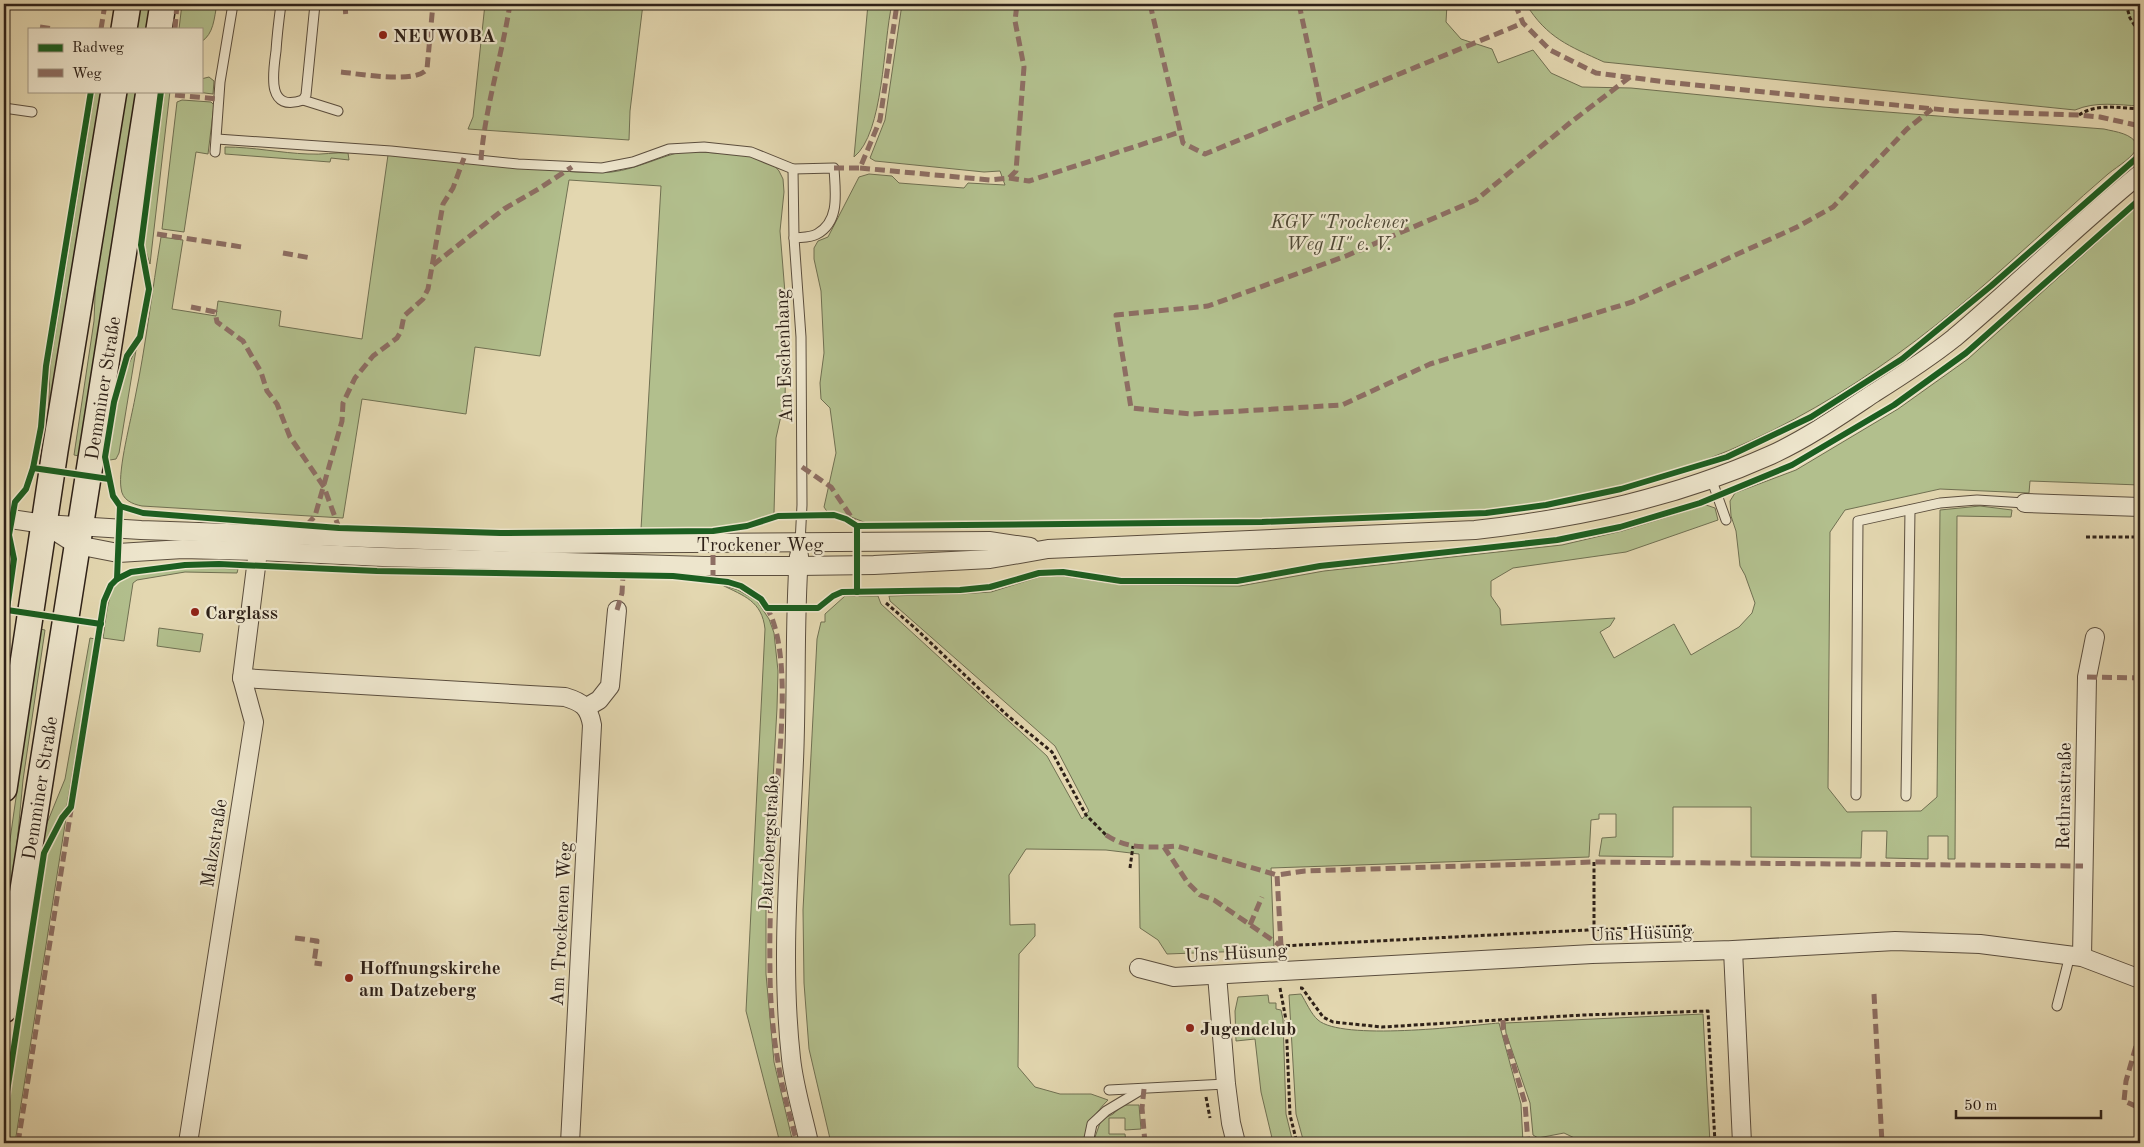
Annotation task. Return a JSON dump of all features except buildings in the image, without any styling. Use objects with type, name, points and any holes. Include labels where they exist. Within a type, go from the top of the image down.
[{"type":"main road","points":[[124,28],[128,4]]},
{"type":"main road","points":[[159,28],[163,4]]},
{"type":"main road","name":"Demminer Straße","points":[[4,789],[44,524],[114,92]]},
{"type":"main road","name":"Demminer Straße","points":[[4,1010],[149,92]]},
{"type":"street","name":"Trockener Weg","points":[[44,524],[79,536],[118,553],[183,549],[258,550],[383,557],[510,561],[704,566],[798,566],[874,565],[990,559],[1048,549],[1475,530],[1540,523],[1646,500],[1711,478],[1771,454],[1819,430],[1908,372],[1953,338],[2140,174]]},
{"type":"street","points":[[2025,503],[2140,507]]},
{"type":"street","points":[[4,518],[44,524]]},
{"type":"street","name":"Trockener Weg","points":[[79,536],[538,544],[989,542],[1048,549]]},
{"type":"street","name":"Datzebergstraße","points":[[800,543],[795,618],[794,749],[786,907],[786,976],[791,1060],[810,1143]]},
{"type":"street","name":"Malzstraße","points":[[188,1143],[254,722],[242,678],[258,550]]},
{"type":"street","points":[[242,678],[565,697],[580,701],[586,707],[599,700],[610,686],[618,610]]},
{"type":"street","name":"Rethrastraße","points":[[2076,956],[2087,677],[2095,637]]},
{"type":"street","name":"Am Trockenen Weg","points":[[570,1143],[592,725],[586,707]]},
{"type":"street","name":"Uns Hüsung","points":[[1139,968],[1174,977],[1592,954],[1733,950],[1895,941],[1980,944],[2076,956],[2140,979]]},
{"type":"street","points":[[1733,950],[1742,1143]]},
{"type":"street","points":[[1218,975],[1230,1122],[1236,1143]]},
{"type":"lane","points":[[215,152],[220,82],[233,4]]},
{"type":"lane","points":[[281,4],[273,81],[274,89],[282,101],[290,103],[303,100],[338,111]]},
{"type":"lane","points":[[303,100],[306,95],[315,4]]},
{"type":"lane","points":[[4,108],[32,112]]},
{"type":"lane","points":[[217,139],[391,151],[518,164],[602,168],[633,162],[669,149],[704,147],[752,152],[793,169],[834,168],[836,197],[834,214],[826,228],[812,236],[794,238]]},
{"type":"lane","name":"Am Eschenhang","points":[[793,169],[794,238],[801,337],[802,505],[800,543]]},
{"type":"lane","points":[[1711,478],[1726,520]]},
{"type":"lane","points":[[1856,795],[1858,520],[1940,503],[1977,500],[2025,503]]},
{"type":"lane","points":[[1906,796],[1910,510]]},
{"type":"lane","points":[[2057,1006],[2076,956]]},
{"type":"lane","points":[[1109,1090],[1226,1084]]},
{"type":"lane","points":[[1088,1143],[1092,1124],[1106,1111],[1144,1089]]},
{"type":"path","points":[[2126,4],[2130,18],[2140,34]]},
{"type":"path","points":[[2079,115],[2087,109],[2106,107],[2140,110]]},
{"type":"path","points":[[2086,537],[2140,537]]},
{"type":"path","points":[[886,603],[1008,716],[1052,752],[1086,815],[1106,835]]},
{"type":"path","points":[[1130,868],[1133,846]]},
{"type":"path","points":[[1594,862],[1594,929]]},
{"type":"path","points":[[1281,946],[1280,990],[1286,1020],[1290,1115],[1297,1143]]},
{"type":"path","points":[[1295,989],[1302,988],[1323,1017],[1333,1022],[1382,1027],[1583,1015],[1708,1011],[1715,1143]]},
{"type":"path","points":[[1271,990],[1287,989]]},
{"type":"path","points":[[1203,1086],[1211,1124]]},
{"type":"green space","points":[[137,4],[150,4],[146,28],[133,28]]},
{"type":"green space","points":[[182,4],[217,4],[209,35],[202,41],[202,28],[179,28]]},
{"type":"green space","points":[[485,4],[643,4],[630,111],[629,140],[468,129],[473,117]]},
{"type":"green space","points":[[868,4],[892,4],[877,108],[864,145],[854,157]]},
{"type":"green space","name":"KGV \"Trockener Weg II\" e. V.","points":[[902,4],[1447,4],[1446,22],[1461,39],[1492,49],[1498,63],[1533,50],[1551,73],[1582,87],[1631,88],[1823,107],[2104,129],[2132,138],[2138,146],[2129,158],[2108,174],[1973,294],[1897,355],[1816,407],[1773,430],[1729,450],[1659,476],[1562,500],[1466,513],[1146,523],[869,524],[846,515],[828,513],[824,507],[836,453],[830,408],[821,399],[820,383],[824,353],[821,291],[814,259],[814,248],[818,241],[828,237],[859,177],[869,174],[892,176],[899,183],[964,188],[968,183],[1005,185],[1000,171],[984,172],[875,161],[870,158],[885,120]]},
{"type":"green space","points":[[1526,4],[2140,4],[2140,106],[2091,105],[2075,110],[1604,62],[1560,40],[1542,25]]},
{"type":"green space","points":[[209,77],[214,81],[213,94],[196,92],[202,92],[202,79]]},
{"type":"green space","points":[[95,92],[101,92],[48,431],[50,367]]},
{"type":"green space","points":[[123,92],[136,92],[79,456],[74,455],[94,321],[96,272]]},
{"type":"green space","points":[[165,92],[170,92],[150,264],[144,245]]},
{"type":"green space","points":[[182,100],[211,102],[214,105],[208,154],[196,152],[184,232],[162,229],[177,102]]},
{"type":"green space","points":[[225,147],[308,154],[348,153],[349,160],[331,158],[330,162],[225,154]]},
{"type":"green space","points":[[685,151],[749,155],[774,165],[783,179],[784,192],[780,231],[787,318],[785,398],[776,438],[774,513],[761,520],[729,527],[641,529],[661,186],[569,180],[540,356],[475,347],[466,414],[362,399],[343,518],[142,506],[131,503],[123,496],[121,480],[123,457],[139,378],[161,237],[183,240],[172,309],[216,316],[218,301],[281,311],[279,326],[362,339],[388,155],[594,173],[621,170]]},
{"type":"green space","points":[[2140,204],[2140,485],[2030,481],[2029,493],[1940,489],[1845,510],[1830,532],[1828,788],[1847,812],[1921,811],[1937,797],[1940,510],[1980,506],[2012,510],[2011,517],[1957,516],[1955,859],[1948,859],[1948,836],[1928,836],[1928,859],[1886,858],[1887,831],[1862,831],[1861,858],[1751,857],[1751,807],[1673,807],[1673,857],[1599,856],[1602,838],[1616,837],[1616,814],[1599,814],[1599,819],[1591,820],[1589,857],[1271,868],[1274,950],[1167,954],[1158,940],[1140,928],[1139,854],[1106,850],[1026,849],[1009,875],[1010,925],[1035,924],[1035,936],[1019,954],[1018,1067],[1035,1087],[1060,1094],[1091,1094],[1108,1100],[1093,1120],[1085,1143],[831,1143],[809,1049],[804,983],[803,910],[817,639],[821,622],[825,622],[825,614],[845,596],[878,596],[881,604],[1047,756],[1082,819],[1089,811],[1055,746],[890,601],[889,596],[991,592],[1039,577],[1062,576],[1122,585],[1240,586],[1324,571],[1562,545],[1622,531],[1706,505],[1715,508],[1718,520],[1626,552],[1513,568],[1491,581],[1491,596],[1500,609],[1501,625],[1615,618],[1610,626],[1600,632],[1614,658],[1674,624],[1691,655],[1739,627],[1752,613],[1755,603],[1740,566],[1736,531],[1731,516],[1730,501],[1735,493],[1796,470],[1898,409],[1968,359]]},
{"type":"green space","points":[[136,350],[119,453],[116,459],[110,460],[107,457],[121,387]]},
{"type":"green space","points":[[185,567],[238,569],[237,573],[185,572],[137,580],[133,583],[124,641],[103,638],[110,598],[115,586],[120,581],[137,573]]},
{"type":"green space","points":[[722,585],[738,590],[757,601],[769,619],[774,633],[778,671],[766,904],[766,974],[774,1062],[793,1143],[780,1143],[746,1011],[765,629],[760,612],[756,606],[744,596]]},
{"type":"green space","points":[[159,628],[203,634],[200,652],[157,646]]},
{"type":"green space","points":[[40,629],[45,630],[23,780],[15,865],[4,933],[4,882]]},
{"type":"green space","points":[[90,638],[95,639],[67,805],[41,852],[45,828],[65,779]]},
{"type":"green space","points":[[66,818],[15,1143],[4,1143],[4,1132],[47,854]]},
{"type":"green space","points":[[1301,994],[1318,1020],[1331,1026],[1351,1030],[1433,1029],[1499,1023],[1521,1104],[1523,1143],[1304,1143],[1296,1114],[1289,995]]},
{"type":"green space","points":[[1268,995],[1269,1003],[1276,1003],[1276,1009],[1281,1010],[1283,1019],[1286,1114],[1293,1143],[1275,1143],[1272,1138],[1261,1092],[1255,1039],[1236,1041],[1235,1011],[1238,997]]},
{"type":"green space","points":[[1703,1014],[1710,1143],[1585,1143],[1564,1133],[1538,1138],[1533,1135],[1530,1103],[1506,1033],[1505,1023]]},
{"type":"green space","points":[[1123,1105],[1139,1105],[1141,1129],[1125,1130],[1125,1118],[1109,1118],[1109,1134],[1125,1134],[1126,1143],[1093,1143],[1101,1120],[1113,1114]]},
{"type":"marked path","points":[[101,28],[105,4]]},
{"type":"marked path","points":[[175,28],[177,4]]},
{"type":"marked path","points":[[345,4],[346,19]]},
{"type":"marked path","points":[[341,72],[387,77],[421,74],[427,69],[433,4]]},
{"type":"marked path","points":[[481,160],[486,121],[510,4]]},
{"type":"marked path","points":[[834,168],[860,168],[880,120],[897,4]]},
{"type":"marked path","points":[[860,168],[990,180],[1009,178],[1016,171],[1024,67],[1015,21],[1017,4]]},
{"type":"marked path","points":[[1150,4],[1183,143],[1205,154],[1523,23]]},
{"type":"marked path","points":[[1299,4],[1321,106]]},
{"type":"marked path","points":[[1515,4],[1523,23],[1550,50],[1596,73],[1666,82],[1955,111],[2100,117],[2140,126]]},
{"type":"marked path","points":[[40,27],[46,28]]},
{"type":"marked path","points":[[1630,77],[1571,122],[1476,200],[1346,256],[1208,306],[1116,315],[1131,408],[1192,414],[1342,405],[1430,364],[1632,302],[1797,227],[1833,207],[1907,129],[1932,109]]},
{"type":"marked path","points":[[175,95],[218,99]]},
{"type":"marked path","points":[[1009,178],[1029,181],[1180,132]]},
{"type":"marked path","points":[[307,525],[315,516],[342,421],[343,403],[355,378],[373,356],[397,338],[401,331],[404,316],[423,299],[428,289],[443,204],[453,188],[464,158]]},
{"type":"marked path","points":[[433,265],[504,209],[572,167]]},
{"type":"marked path","points":[[157,234],[242,247]]},
{"type":"marked path","points":[[283,253],[311,258]]},
{"type":"marked path","points":[[191,307],[215,312],[217,322],[243,341],[261,372],[267,391],[277,404],[290,437],[324,487],[339,528]]},
{"type":"marked path","points":[[802,467],[831,487],[854,521]]},
{"type":"marked path","points":[[713,531],[713,580]]},
{"type":"marked path","points":[[617,610],[622,593],[623,575]]},
{"type":"marked path","points":[[766,606],[775,626],[780,650],[782,678],[781,738],[770,913],[771,1005],[780,1072],[797,1143]]},
{"type":"marked path","points":[[2087,677],[2140,678]]},
{"type":"marked path","points":[[18,1143],[71,810]]},
{"type":"marked path","points":[[1106,835],[1127,845],[1164,847],[1188,883],[1200,895],[1214,900],[1281,946]]},
{"type":"marked path","points":[[1164,847],[1177,846],[1277,875]]},
{"type":"marked path","points":[[1281,946],[1277,875],[1305,871],[1594,862],[2083,866]]},
{"type":"marked path","points":[[1250,925],[1262,897]]},
{"type":"marked path","points":[[295,938],[317,941],[314,963],[322,964]]},
{"type":"marked path","points":[[1874,994],[1882,1143]]},
{"type":"marked path","points":[[1503,1020],[1503,1029],[1525,1103],[1528,1143]]},
{"type":"marked path","points":[[2140,1032],[2126,1081],[2124,1101],[2140,1108]]},
{"type":"marked path","points":[[1144,1089],[1142,1108],[1145,1143]]},
{"type":"cycle path","points":[[4,630],[14,559],[9,535],[15,502],[26,489],[33,468],[41,427],[46,366],[91,92]]},
{"type":"cycle path","points":[[161,92],[141,245],[149,289],[140,337],[127,356],[114,402],[105,457],[113,496],[120,506],[143,513],[339,528],[500,533],[713,531],[747,526],[778,516],[834,515],[846,519],[857,526],[857,592]]},
{"type":"cycle path","points":[[857,526],[1262,522],[1486,513],[1546,505],[1621,489],[1727,457],[1811,417],[1902,359],[1991,286],[2140,155]]},
{"type":"cycle path","points":[[4,1111],[44,853],[62,818],[71,807],[104,601],[111,585],[117,579],[131,572],[185,565],[219,564],[377,571],[673,576],[728,582],[741,586],[761,599],[767,608],[818,608],[833,596],[842,592],[960,590],[990,587],[1039,573],[1063,572],[1121,581],[1237,581],[1320,566],[1557,540],[1620,527],[1700,503],[1792,465],[1894,405],[1966,353],[2140,199]]},
{"type":"cycle path","points":[[33,468],[109,479]]},
{"type":"cycle path","points":[[117,579],[120,506]]},
{"type":"cycle path","points":[[7,610],[101,624]]},
{"type":"place","name":"NEUWOBA","points":[[383,35]]},
{"type":"place","name":"Carglass","points":[[195,612]]},
{"type":"place","name":"Hoffnungskirche am Datzeberg","points":[[349,978]]},
{"type":"place","name":"Jugendclub","points":[[1190,1028]]}]
